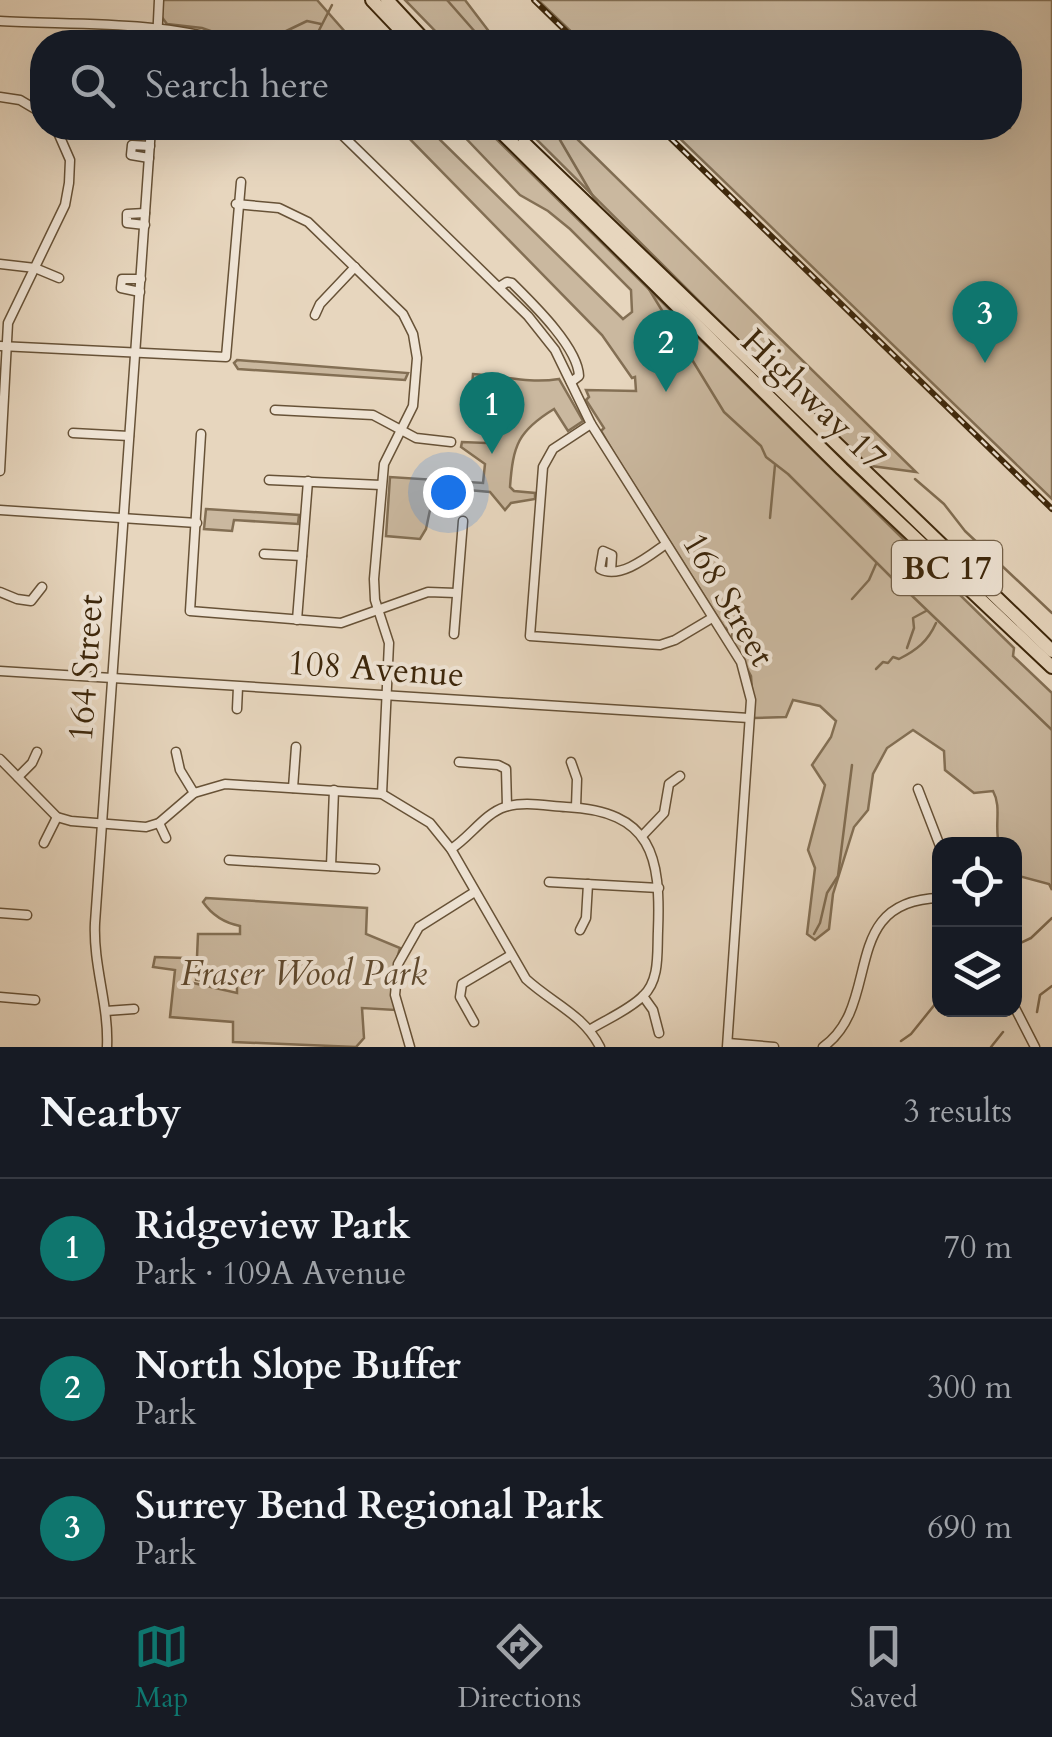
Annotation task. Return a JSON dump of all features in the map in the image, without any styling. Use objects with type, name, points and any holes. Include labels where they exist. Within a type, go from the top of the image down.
[{"type":"highway","points":[[372,0],[401,30]]},
{"type":"highway","points":[[387,0],[415,30]]},
{"type":"highway","name":"Highway 17","points":[[510,140],[596,219]]},
{"type":"highway","name":"Highway 17","points":[[520,140],[1052,667]]},
{"type":"highway","name":"Highway 17","points":[[847,465],[1052,651]]},
{"type":"street","points":[[0,21],[157,30],[159,0]]},
{"type":"street","points":[[0,97],[30,106]]},
{"type":"street","points":[[0,471],[3,346],[8,324],[65,205],[70,160],[61,140]]},
{"type":"street","name":"164 Street","points":[[107,1047],[106,1011],[94,945],[150,140]]},
{"type":"street","name":"168 Street","points":[[347,140],[499,288],[512,283],[552,327],[578,368],[578,376],[572,382],[591,424],[745,672],[750,700],[727,1045]]},
{"type":"street","name":"164 Street","points":[[149,158],[131,155],[132,145],[150,146]]},
{"type":"street","points":[[3,346],[226,358],[236,204],[241,182]]},
{"type":"street","points":[[236,204],[279,208],[296,214],[403,314],[413,334],[417,358],[413,406],[384,464],[374,580],[389,643],[382,794]]},
{"type":"street","name":"164 Street","points":[[145,225],[127,223],[127,214],[146,213]]},
{"type":"street","points":[[0,264],[35,268],[60,278]]},
{"type":"street","points":[[315,315],[320,304],[355,267]]},
{"type":"street","name":"164 Street","points":[[140,279],[122,279],[121,288],[140,292]]},
{"type":"street","points":[[275,410],[373,415],[416,438],[450,442]]},
{"type":"street","points":[[591,424],[553,449],[542,467],[530,636],[660,644],[675,640],[712,618]]},
{"type":"street","points":[[74,433],[129,436]]},
{"type":"street","points":[[201,434],[190,612],[341,623],[428,592],[456,593]]},
{"type":"street","points":[[269,480],[381,485]]},
{"type":"street","points":[[297,620],[308,480]]},
{"type":"street","points":[[0,510],[197,522]]},
{"type":"street","points":[[454,634],[463,520]]},
{"type":"street","points":[[611,571],[624,570],[666,544]]},
{"type":"street","points":[[264,554],[302,556]]},
{"type":"street","points":[[0,592],[17,600],[31,600],[42,587]]},
{"type":"street","name":"108 Avenue","points":[[0,671],[749,718]]},
{"type":"street","points":[[237,710],[238,686]]},
{"type":"street","points":[[293,788],[296,747]]},
{"type":"street","points":[[18,777],[37,752]]},
{"type":"street","points":[[176,752],[180,770],[194,792]]},
{"type":"street","points":[[0,758],[57,816],[102,824],[158,823],[194,792],[225,784],[382,794],[430,823],[451,849],[526,979],[591,1029],[600,1047]]},
{"type":"street","points":[[459,762],[506,769],[507,806]]},
{"type":"street","points":[[571,762],[577,779],[576,807]]},
{"type":"street","points":[[643,835],[664,813],[669,784],[680,776]]},
{"type":"street","points":[[918,789],[937,837]]},
{"type":"street","points":[[331,866],[334,790]]},
{"type":"street","points":[[451,849],[507,806],[576,807],[613,814],[643,835],[654,856],[660,888],[656,969],[642,996],[591,1029]]},
{"type":"street","points":[[44,843],[57,816]]},
{"type":"street","points":[[158,823],[166,838]]},
{"type":"street","points":[[230,860],[374,869]]},
{"type":"street","points":[[549,882],[660,888]]},
{"type":"street","points":[[580,930],[586,918],[588,884]]},
{"type":"street","points":[[410,1047],[395,994],[398,964],[420,927],[473,893]]},
{"type":"street","points":[[824,1047],[838,1036],[854,1006],[866,949],[884,917],[912,901],[932,896]]},
{"type":"street","points":[[0,913],[26,915]]},
{"type":"street","points":[[474,1022],[460,997],[462,984],[511,955]]},
{"type":"street","points":[[642,996],[653,1010],[659,1033]]},
{"type":"street","points":[[0,997],[34,1000]]},
{"type":"street","points":[[106,1011],[134,1009]]},
{"type":"street","points":[[1020,1017],[1036,1047]]},
{"type":"street","points":[[727,1045],[774,1047]]},
{"type":"green space","points":[[162,0],[317,0],[343,30],[208,30],[167,24],[161,16]]},
{"type":"green space","points":[[405,0],[465,0],[488,30],[434,30]]},
{"type":"green space","points":[[538,0],[1052,0],[1052,499],[681,140],[1022,140],[1022,30],[569,30]]},
{"type":"green space","points":[[411,140],[440,140],[623,319],[632,312],[631,290],[570,229],[520,195],[467,140],[497,140],[1014,648],[1013,656],[1052,693],[1052,890],[1049,884],[1022,877],[1022,837],[998,837],[993,791],[974,793],[945,770],[944,751],[913,730],[887,748],[873,774],[868,810],[854,827],[833,894],[829,929],[815,940],[807,934],[815,868],[808,850],[825,785],[812,765],[831,737],[836,721],[820,706],[793,700],[786,717],[754,718],[751,676],[731,638],[733,632],[727,624],[727,632],[615,455],[586,400],[586,390],[636,391],[635,377],[602,335]]},
{"type":"green space","points":[[537,140],[578,140],[916,472],[864,465]]},
{"type":"green space","points":[[237,360],[408,373],[405,380],[238,369],[234,363]]},
{"type":"green space","points":[[473,374],[559,379],[583,421],[568,431],[554,409],[525,432],[513,460],[510,487],[535,493],[535,499],[511,503],[505,510],[490,492],[446,488],[430,510],[420,539],[386,536],[390,477],[483,483],[485,464],[461,447],[462,442],[486,443],[488,412],[471,402]]},
{"type":"green space","points":[[206,509],[299,515],[298,524],[234,520],[232,531],[204,529]]},
{"type":"green space","name":"Fraser Wood Park","points":[[206,898],[367,908],[366,934],[400,948],[392,976],[395,1010],[362,1008],[364,1038],[356,1047],[233,1042],[233,1022],[170,1017],[175,970],[153,967],[155,957],[185,958],[185,970],[193,971],[189,982],[237,993],[237,985],[196,980],[198,934],[240,934],[240,926],[210,911],[203,902]]},
{"type":"waterway","points":[[447,0],[473,30]]},
{"type":"waterway","points":[[319,30],[332,5]]},
{"type":"waterway","points":[[288,30],[307,21],[321,24]]},
{"type":"waterway","points":[[560,140],[601,210]]},
{"type":"waterway","points":[[644,281],[724,412],[761,446],[766,457],[788,474],[899,585],[905,585],[1052,730]]},
{"type":"waterway","points":[[770,518],[775,465]]},
{"type":"waterway","points":[[915,479],[1052,613]]},
{"type":"waterway","points":[[852,599],[869,580],[876,564]]},
{"type":"waterway","points":[[907,648],[913,618],[926,611]]},
{"type":"waterway","points":[[876,669],[883,662],[888,663],[893,657],[899,659],[917,648],[936,623]]},
{"type":"waterway","points":[[814,934],[827,893],[838,876],[852,765]]},
{"type":"waterway","points":[[1022,942],[1052,918]]},
{"type":"waterway","points":[[1037,1012],[1040,995],[1052,986]]},
{"type":"waterway","points":[[901,1041],[932,1008]]},
{"type":"waterway","points":[[991,1047],[1003,1032]]},
{"type":"railway","points":[[534,0],[565,30]]},
{"type":"railway","points":[[672,140],[1052,509]]},
{"type":"place","name":"Surrey Bend Regional Park","points":[[985,363]]},
{"type":"place","name":"North Slope Buffer","points":[[666,392]]},
{"type":"place","name":"Ridgeview Park","points":[[492,454]]}]
